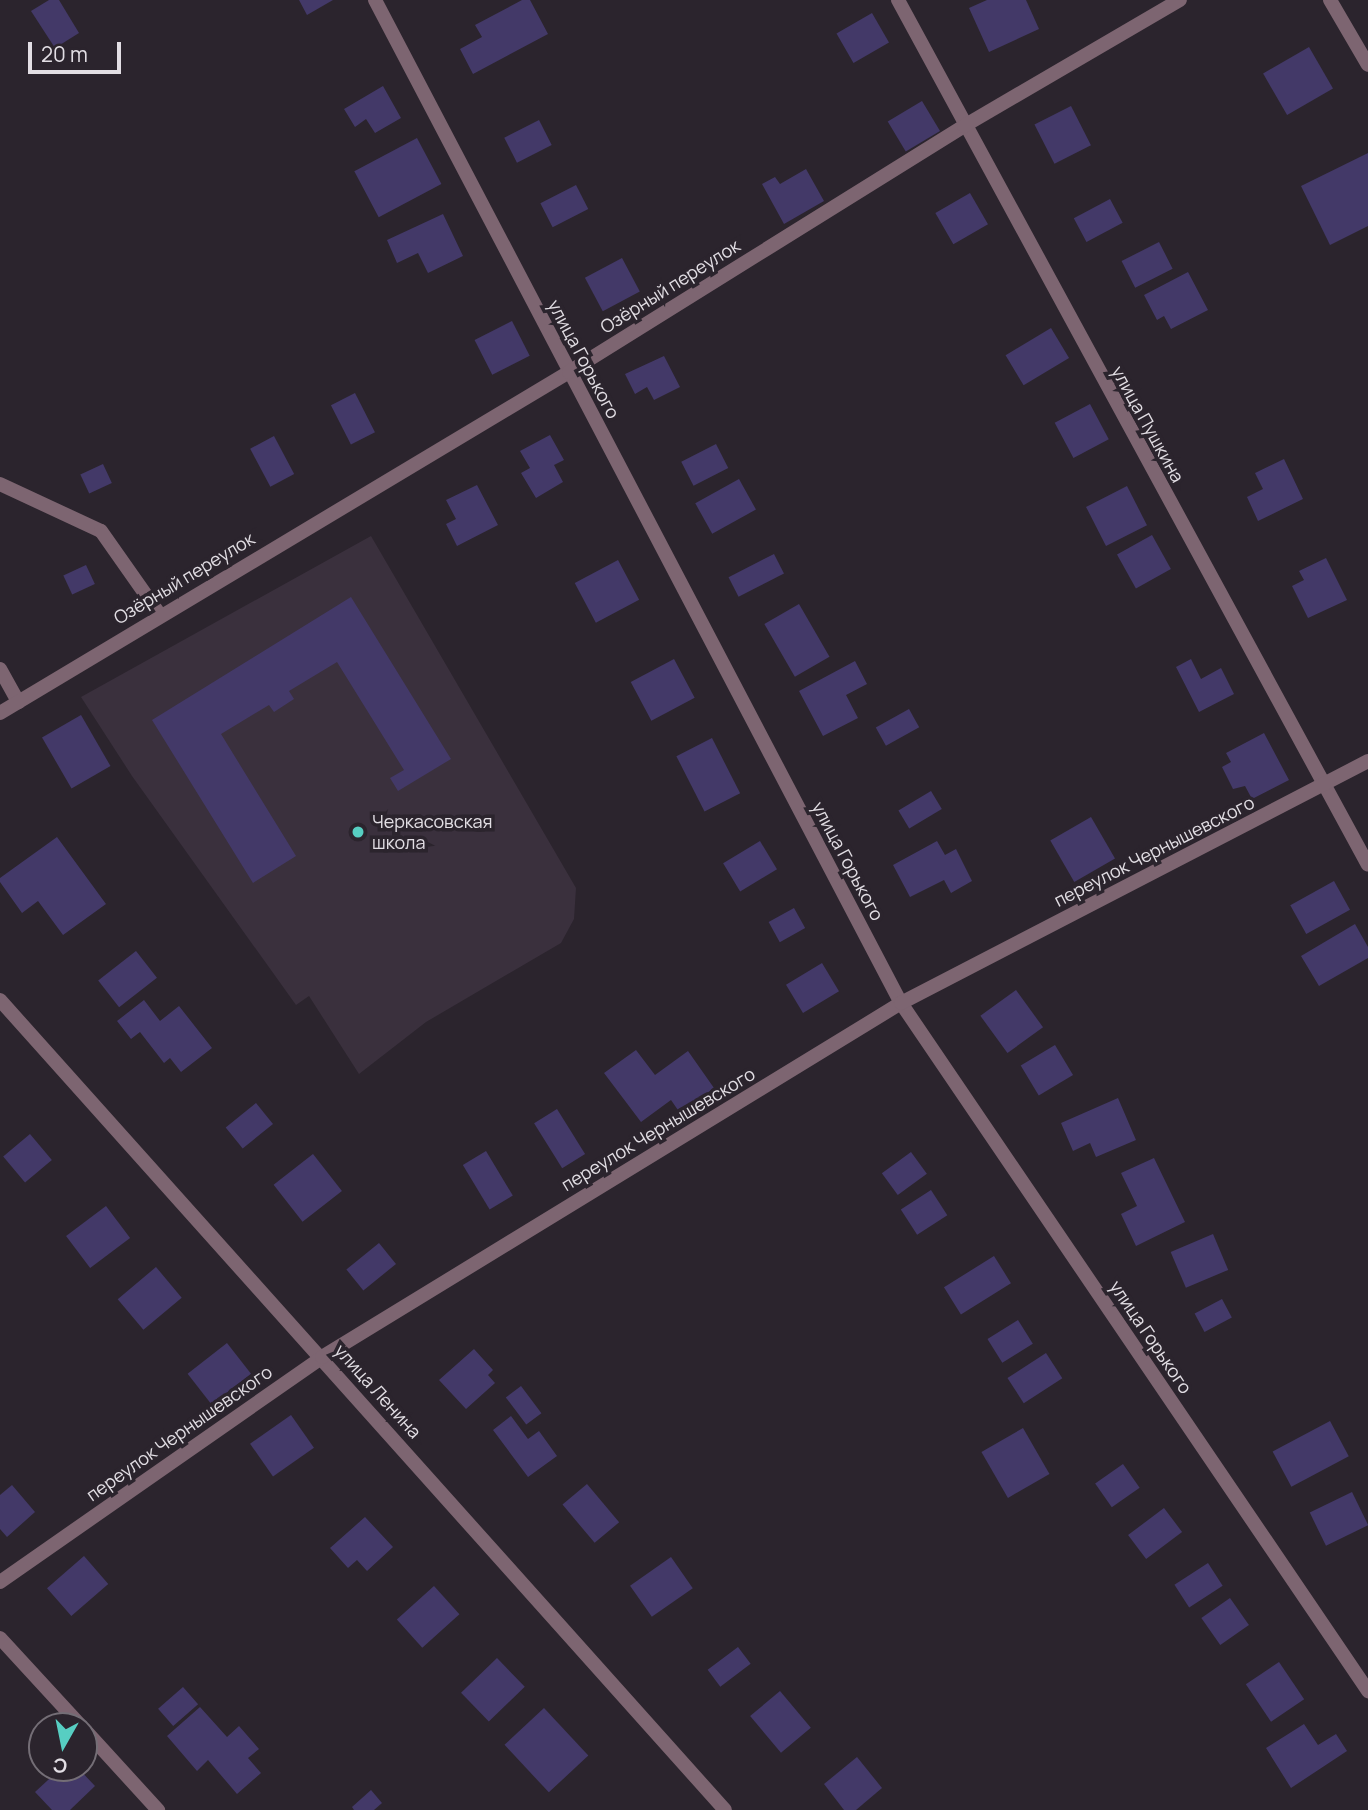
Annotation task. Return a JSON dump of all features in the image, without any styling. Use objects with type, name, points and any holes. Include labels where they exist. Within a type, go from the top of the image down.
[{"type":"street","name":"улица Горького","points":[[375,0],[901,1003],[1368,1691]]},
{"type":"street","name":"улица Пушкина","points":[[898,0],[964,127],[1368,865]]},
{"type":"street","name":"Озёрный переулок","points":[[0,713],[569,372],[964,127],[1180,0]]},
{"type":"street","points":[[1330,0],[1368,65]]},
{"type":"street","points":[[0,484],[101,531],[160,615]]},
{"type":"street","points":[[0,669],[18,702]]},
{"type":"street","name":"переулок Чернышевского","points":[[0,1582],[322,1357],[901,1003],[1368,761]]},
{"type":"street","name":"улица Ленина","points":[[0,1000],[725,1810]]},
{"type":"street","points":[[0,1638],[68,1712]]},
{"type":"street","points":[[98,1744],[159,1810]]},
{"type":"shaded area","name":"Черкасовская школа","points":[[371,536],[576,888],[574,919],[561,943],[426,1022],[359,1074],[309,996],[296,1005],[132,776],[81,697]]},
{"type":"building","points":[[49,0],[59,0],[79,33],[55,48],[31,11]]},
{"type":"building","points":[[299,0],[333,0],[307,15]]},
{"type":"building","points":[[522,0],[530,0],[548,34],[473,74],[460,49],[482,37],[475,25]]},
{"type":"building","points":[[987,0],[1026,0],[1039,29],[989,52],[969,8]]},
{"type":"building","points":[[872,13],[889,42],[853,63],[836,34]]},
{"type":"building","points":[[1309,47],[1333,89],[1287,115],[1263,74]]},
{"type":"building","points":[[383,86],[401,118],[375,133],[366,119],[355,127],[344,109]]},
{"type":"building","points":[[922,101],[940,131],[906,152],[888,122]]},
{"type":"building","points":[[1071,106],[1091,145],[1054,164],[1034,125]]},
{"type":"building","points":[[539,120],[552,145],[517,163],[504,138]]},
{"type":"building","points":[[417,138],[441,184],[379,217],[354,171]]},
{"type":"building","points":[[1368,153],[1368,226],[1330,245],[1301,186]]},
{"type":"building","points":[[806,169],[824,201],[784,224],[762,184],[775,177],[780,184]]},
{"type":"building","points":[[576,185],[588,209],[553,227],[540,203]]},
{"type":"building","points":[[970,193],[988,224],[953,244],[935,213]]},
{"type":"building","points":[[1110,199],[1123,223],[1086,242],[1074,218]]},
{"type":"building","points":[[443,214],[463,256],[428,273],[418,253],[397,263],[387,240]]},
{"type":"building","points":[[1159,242],[1173,269],[1135,288],[1122,261]]},
{"type":"building","points":[[622,258],[640,292],[603,311],[585,278]]},
{"type":"building","points":[[1188,272],[1208,310],[1171,329],[1164,316],[1157,320],[1144,295]]},
{"type":"building","points":[[512,321],[530,356],[492,375],[475,340]]},
{"type":"building","points":[[1051,328],[1069,358],[1024,385],[1006,355]]},
{"type":"building","points":[[664,356],[680,387],[654,400],[647,387],[635,394],[625,374]]},
{"type":"building","points":[[355,393],[375,432],[351,444],[331,405]]},
{"type":"building","points":[[1090,404],[1109,439],[1073,458],[1055,423]]},
{"type":"building","points":[[550,435],[564,460],[554,465],[563,482],[536,498],[521,473],[530,468],[520,451]]},
{"type":"building","points":[[274,436],[294,474],[270,487],[250,449]]},
{"type":"building","points":[[716,444],[728,468],[694,486],[681,462]]},
{"type":"building","points":[[1284,459],[1303,499],[1258,521],[1247,497],[1263,489],[1255,473]]},
{"type":"building","points":[[103,464],[112,483],[89,494],[80,475]]},
{"type":"building","points":[[739,479],[756,510],[712,534],[695,503]]},
{"type":"building","points":[[477,485],[498,525],[457,546],[446,524],[456,519],[446,500]]},
{"type":"building","points":[[1127,486],[1147,525],[1106,546],[1086,507]]},
{"type":"building","points":[[1152,535],[1171,569],[1136,589],[1117,554]]},
{"type":"building","points":[[774,554],[784,574],[739,597],[729,577]]},
{"type":"building","points":[[1326,558],[1347,600],[1308,618],[1292,586],[1304,580],[1299,571]]},
{"type":"building","points":[[618,560],[639,600],[596,623],[575,583]]},
{"type":"building","points":[[86,565],[95,584],[72,595],[63,576]]},
{"type":"building","points":[[351,597],[451,759],[398,791],[390,778],[404,770],[337,662],[289,691],[294,699],[274,712],[269,705],[221,734],[296,856],[253,883],[152,720]]},
{"type":"building","points":[[799,604],[830,657],[795,677],[764,624]]},
{"type":"building","points":[[674,659],[695,698],[651,721],[631,682]]},
{"type":"building","points":[[1191,659],[1201,679],[1221,668],[1234,694],[1199,712],[1176,667]]},
{"type":"building","points":[[855,661],[867,684],[846,695],[858,718],[823,736],[799,691]]},
{"type":"building","points":[[909,709],[919,727],[886,746],[876,727]]},
{"type":"building","points":[[81,715],[110,766],[72,789],[42,738]]},
{"type":"building","points":[[1264,733],[1289,780],[1252,799],[1245,786],[1233,789],[1222,767],[1231,762],[1226,753]]},
{"type":"building","points":[[712,738],[740,793],[705,811],[676,756]]},
{"type":"building","points":[[931,791],[942,809],[909,829],[898,811]]},
{"type":"building","points":[[1091,817],[1115,859],[1074,882],[1050,841]]},
{"type":"building","points":[[57,837],[106,904],[63,935],[38,901],[22,913],[0,882],[0,878]]},
{"type":"building","points":[[760,841],[777,869],[740,891],[723,863]]},
{"type":"building","points":[[937,841],[945,855],[956,849],[972,881],[951,893],[944,880],[910,897],[893,865]]},
{"type":"building","points":[[1334,881],[1350,910],[1306,934],[1290,905]]},
{"type":"building","points":[[794,908],[805,928],[780,942],[769,922]]},
{"type":"building","points":[[1355,924],[1368,947],[1368,958],[1319,986],[1301,956]]},
{"type":"building","points":[[136,951],[157,978],[119,1007],[98,981]]},
{"type":"building","points":[[822,963],[839,991],[803,1013],[786,985]]},
{"type":"building","points":[[1016,990],[1043,1027],[1007,1053],[980,1016]]},
{"type":"building","points":[[144,1000],[160,1021],[179,1006],[212,1048],[181,1072],[170,1058],[164,1063],[140,1032],[131,1039],[117,1021]]},
{"type":"building","points":[[1055,1045],[1073,1075],[1039,1096],[1021,1066]]},
{"type":"building","points":[[636,1050],[655,1075],[688,1051],[714,1088],[680,1113],[671,1100],[641,1122],[604,1073]]},
{"type":"building","points":[[1118,1098],[1136,1140],[1096,1157],[1090,1143],[1073,1151],[1061,1123]]},
{"type":"building","points":[[256,1103],[273,1124],[243,1149],[226,1128]]},
{"type":"building","points":[[557,1109],[585,1154],[562,1168],[534,1123]]},
{"type":"building","points":[[30,1134],[52,1160],[25,1183],[3,1156]]},
{"type":"building","points":[[486,1151],[513,1196],[490,1209],[463,1165]]},
{"type":"building","points":[[911,1152],[927,1174],[898,1195],[882,1173]]},
{"type":"building","points":[[313,1154],[342,1191],[303,1222],[274,1185]]},
{"type":"building","points":[[1154,1158],[1185,1222],[1136,1246],[1121,1214],[1137,1206],[1121,1173]]},
{"type":"building","points":[[931,1190],[947,1215],[917,1235],[901,1210]]},
{"type":"building","points":[[106,1206],[130,1238],[90,1268],[66,1236]]},
{"type":"building","points":[[1213,1234],[1228,1270],[1186,1288],[1171,1252]]},
{"type":"building","points":[[379,1243],[396,1264],[363,1290],[346,1269]]},
{"type":"building","points":[[994,1256],[1011,1283],[961,1314],[944,1287]]},
{"type":"building","points":[[156,1267],[182,1298],[143,1330],[118,1299]]},
{"type":"building","points":[[1222,1299],[1232,1318],[1204,1332],[1195,1314]]},
{"type":"building","points":[[1018,1320],[1033,1344],[1002,1363],[987,1339]]},
{"type":"building","points":[[227,1343],[251,1374],[212,1405],[188,1374]]},
{"type":"building","points":[[474,1349],[493,1370],[488,1375],[495,1383],[466,1409],[439,1380]]},
{"type":"building","points":[[1046,1353],[1062,1378],[1024,1403],[1007,1378]]},
{"type":"building","points":[[521,1386],[541,1413],[526,1425],[506,1397]]},
{"type":"building","points":[[291,1415],[314,1448],[273,1476],[250,1444]]},
{"type":"building","points":[[511,1416],[528,1439],[539,1431],[557,1456],[528,1477],[493,1430]]},
{"type":"building","points":[[1330,1421],[1349,1456],[1291,1487],[1273,1452]]},
{"type":"building","points":[[1023,1428],[1050,1474],[1008,1498],[981,1452]]},
{"type":"building","points":[[1123,1464],[1140,1488],[1112,1507],[1095,1484]]},
{"type":"building","points":[[587,1484],[619,1522],[595,1543],[562,1505]]},
{"type":"building","points":[[12,1485],[35,1512],[7,1537],[0,1529],[0,1495]]},
{"type":"building","points":[[1352,1492],[1368,1525],[1326,1546],[1310,1513]]},
{"type":"building","points":[[1164,1508],[1182,1532],[1146,1559],[1128,1535]]},
{"type":"building","points":[[365,1517],[393,1547],[367,1571],[357,1560],[348,1568],[330,1548]]},
{"type":"building","points":[[84,1556],[108,1584],[71,1616],[47,1588]]},
{"type":"building","points":[[671,1557],[693,1588],[652,1617],[630,1586]]},
{"type":"building","points":[[1208,1563],[1223,1586],[1189,1607],[1174,1585]]},
{"type":"building","points":[[434,1586],[459,1614],[422,1648],[397,1619]]},
{"type":"building","points":[[1230,1598],[1249,1625],[1220,1645],[1201,1618]]},
{"type":"building","points":[[738,1647],[751,1664],[720,1687],[708,1670]]},
{"type":"building","points":[[497,1658],[525,1687],[489,1722],[461,1693]]},
{"type":"building","points":[[1279,1662],[1304,1699],[1271,1722],[1246,1684]]},
{"type":"building","points":[[183,1687],[198,1704],[173,1726],[158,1709]]},
{"type":"building","points":[[780,1691],[811,1728],[781,1753],[750,1716]]},
{"type":"building","points":[[200,1707],[227,1737],[239,1726],[259,1749],[248,1758],[261,1773],[237,1794],[208,1760],[197,1771],[167,1736]]},
{"type":"building","points":[[544,1708],[588,1756],[549,1792],[505,1745]]},
{"type":"building","points":[[1304,1724],[1318,1745],[1336,1734],[1347,1751],[1291,1788],[1266,1748]]},
{"type":"building","points":[[857,1757],[882,1788],[856,1810],[844,1810],[824,1784]]},
{"type":"building","points":[[46,1782],[91,1782],[95,1786],[70,1810],[52,1810],[35,1792]]},
{"type":"building","points":[[371,1790],[382,1803],[374,1810],[354,1810],[352,1807]]},
{"type":"place","name":"Черкасовская школа","points":[[358,832]]}]
